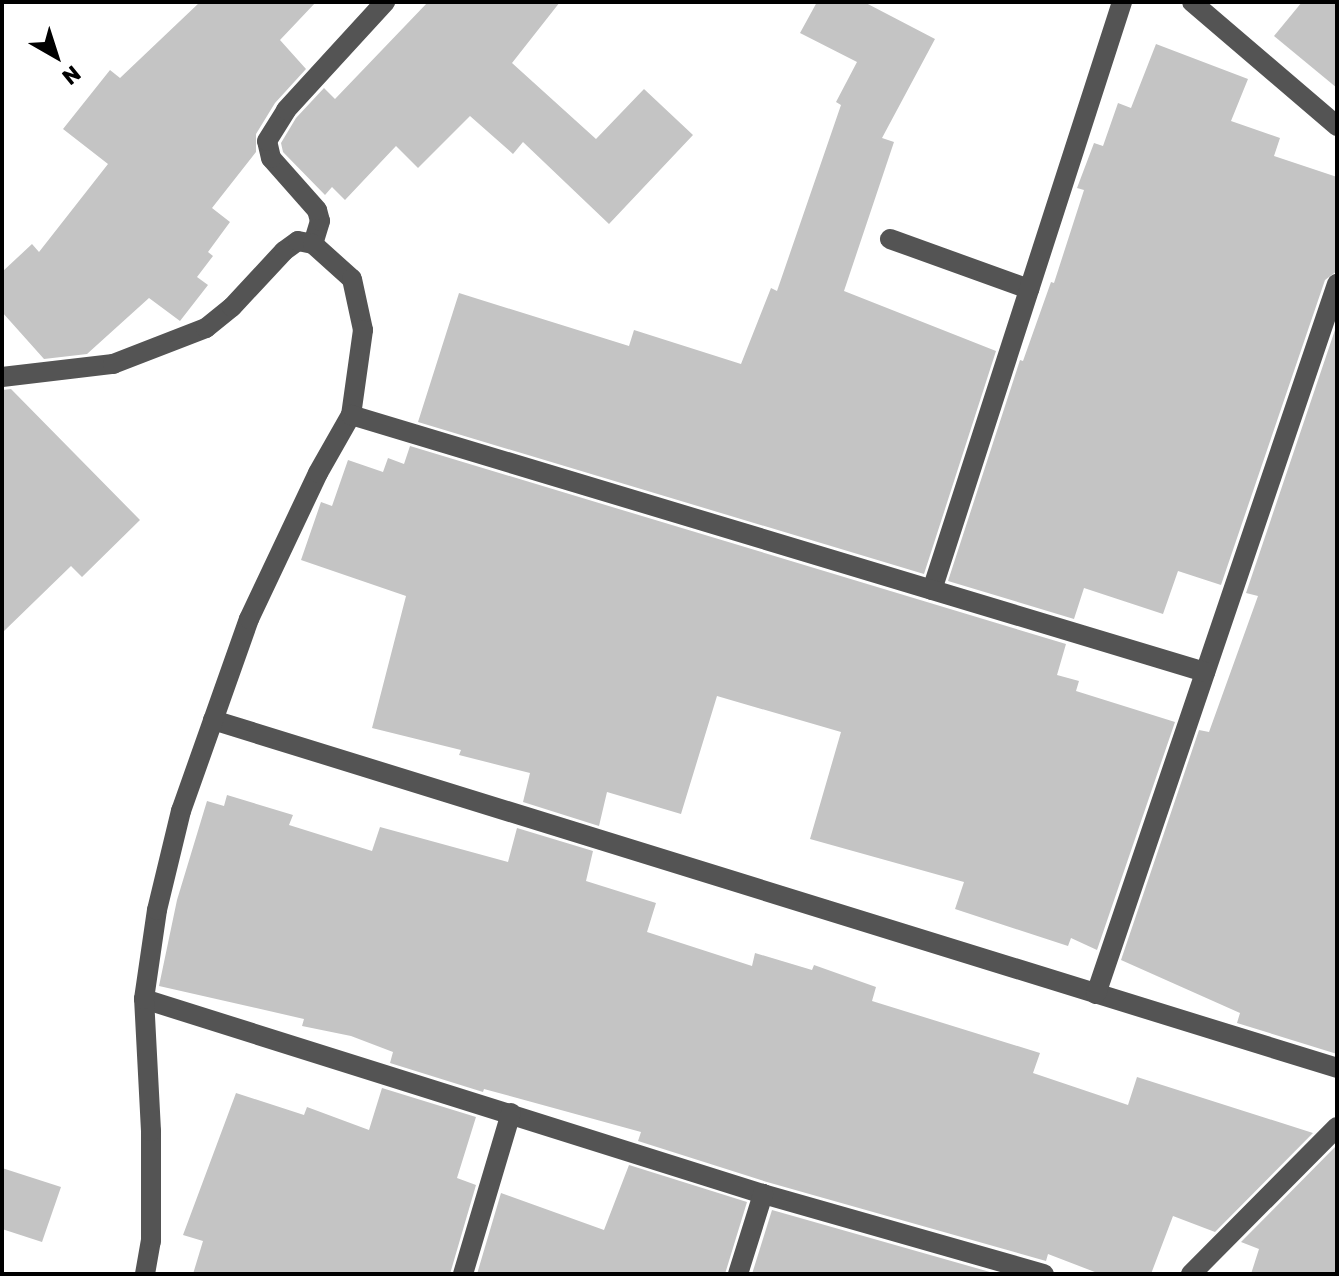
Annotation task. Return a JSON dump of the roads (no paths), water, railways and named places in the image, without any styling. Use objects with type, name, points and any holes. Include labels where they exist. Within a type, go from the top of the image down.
[{"type":"street","points":[[313,244],[320,221],[317,210],[271,158],[267,141],[286,110],[385,2]]},
{"type":"street","points":[[932,590],[1122,2]]},
{"type":"street","points":[[1192,2],[1337,126]]},
{"type":"street","points":[[890,239],[1029,289]]},
{"type":"street","points":[[2,377],[113,364],[206,328],[232,307],[284,251],[298,241],[313,244],[352,279],[358,303],[362,341],[351,415],[318,473],[249,619],[181,811],[157,910],[144,999],[151,1131],[151,1241],[145,1274]]},
{"type":"street","points":[[1096,994],[1337,284]]},
{"type":"street","points":[[351,415],[1205,672]]},
{"type":"street","points":[[213,720],[1337,1068]]},
{"type":"street","points":[[144,999],[763,1194],[1014,1269],[1044,1274]]},
{"type":"street","points":[[463,1274],[511,1113]]},
{"type":"street","points":[[1191,1274],[1337,1127]]},
{"type":"street","points":[[738,1274],[763,1194]]}]
